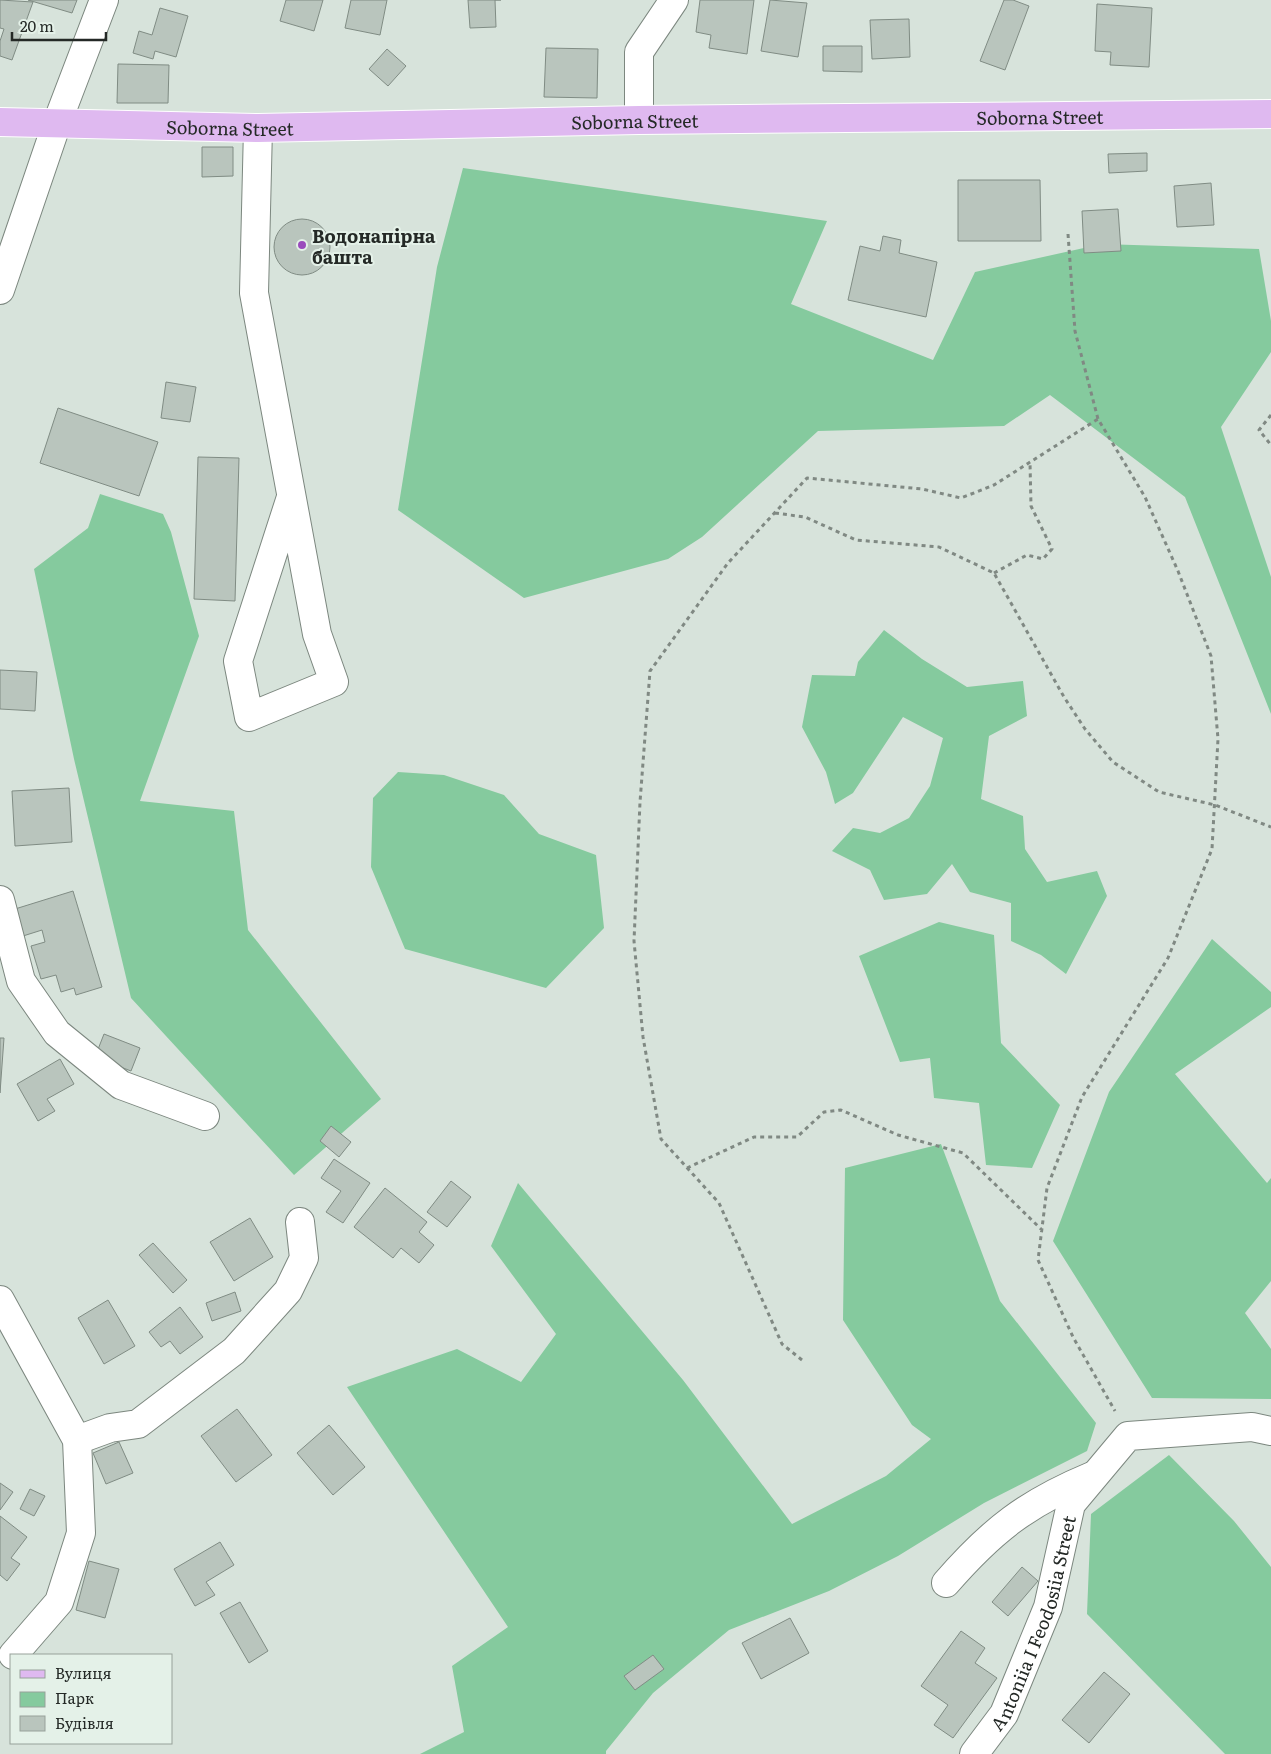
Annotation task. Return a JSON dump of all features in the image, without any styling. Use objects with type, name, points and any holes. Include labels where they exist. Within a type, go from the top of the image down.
[{"type":"main road","name":"Soborna Street","points":[[0,122],[258,128],[640,120],[1271,114]]},
{"type":"street","points":[[0,290],[57,124],[104,0]]},
{"type":"street","points":[[640,120],[639,52],[674,0]]},
{"type":"street","points":[[258,128],[254,293],[292,497],[317,634],[334,682],[249,717],[238,661],[292,497]]},
{"type":"street","points":[[0,900],[21,982],[57,1033],[121,1085],[205,1116]]},
{"type":"street","points":[[77,1440],[110,1428],[138,1424],[234,1350],[288,1291],[304,1258],[300,1222]]},
{"type":"street","points":[[0,1300],[77,1440],[81,1533],[59,1602],[14,1654]]},
{"type":"street","points":[[1128,1436],[1252,1427],[1271,1431]]},
{"type":"street","name":"Antoniia I Feodosiia Street","points":[[974,1754],[1004,1714],[1048,1607],[1071,1504],[1128,1436]]},
{"type":"street","points":[[946,1583],[974,1551],[1017,1514],[1056,1491],[1096,1475]]},
{"type":"street","points":[[0,1666],[10,1658]]},
{"type":"path","points":[[1068,234],[1075,332],[1098,419],[1145,497],[1178,571],[1211,656],[1218,739],[1212,849],[1168,958],[1082,1097],[1047,1188],[1038,1260],[1073,1337],[1128,1436]]},
{"type":"path","points":[[1271,415],[1259,430],[1271,446]]},
{"type":"path","points":[[802,1360],[782,1344],[719,1203],[661,1140],[644,1037],[634,941],[640,802],[650,671],[728,563],[807,478],[922,489],[962,498],[994,485],[1098,419]]},
{"type":"path","points":[[994,573],[1027,555],[1043,559],[1052,549],[1031,506],[1030,462]]},
{"type":"path","points":[[775,513],[805,517],[856,540],[939,547],[994,573],[1064,697],[1085,729],[1113,762],[1159,792],[1215,805],[1271,827]]},
{"type":"path","points":[[687,1168],[754,1137],[797,1137],[824,1112],[842,1110],[898,1135],[963,1153],[1042,1230]]},
{"type":"green space","points":[[463,168],[827,221],[791,304],[933,360],[975,272],[1102,244],[1259,249],[1271,321],[1271,352],[1221,427],[1271,577],[1271,714],[1185,497],[1050,395],[1004,426],[818,431],[702,537],[668,559],[524,598],[398,510],[437,267]]},
{"type":"green space","points":[[100,494],[163,514],[171,532],[199,636],[140,801],[234,811],[248,930],[381,1099],[294,1175],[131,998],[74,759],[34,569],[88,528]]},
{"type":"green space","points":[[884,630],[922,659],[967,687],[1023,681],[1027,716],[989,736],[981,799],[1023,816],[1025,849],[1047,882],[1097,871],[1107,896],[1066,974],[1041,955],[1011,941],[1011,903],[970,892],[952,864],[927,894],[884,900],[870,870],[832,851],[853,828],[880,833],[909,818],[930,786],[943,738],[903,717],[853,793],[835,804],[826,772],[802,727],[812,675],[855,676],[858,662]]},
{"type":"green space","points":[[398,772],[444,775],[504,795],[539,834],[596,855],[604,928],[546,988],[405,949],[371,867],[373,798]]},
{"type":"green space","points":[[939,922],[994,935],[1001,1043],[1060,1105],[1032,1168],[986,1165],[979,1103],[934,1098],[930,1058],[900,1062],[859,956]]},
{"type":"green space","points":[[1212,939],[1271,992],[1271,1007],[1175,1074],[1267,1183],[1271,1178],[1271,1281],[1245,1313],[1271,1349],[1271,1399],[1152,1398],[1053,1241],[1109,1092]]},
{"type":"green space","points":[[941,1144],[1000,1301],[1096,1423],[1087,1451],[984,1503],[898,1556],[829,1591],[729,1630],[653,1693],[606,1751],[606,1754],[420,1754],[464,1732],[452,1666],[508,1627],[347,1387],[457,1349],[521,1382],[556,1334],[491,1246],[518,1183],[683,1380],[792,1524],[886,1476],[931,1439],[912,1425],[843,1320],[845,1168]]},
{"type":"green space","points":[[1169,1455],[1234,1521],[1271,1567],[1271,1754],[1225,1754],[1087,1614],[1091,1514]]},
{"type":"building","points":[[0,0],[33,2],[12,60],[0,56],[0,41],[4,29],[0,28]]},
{"type":"building","points":[[28,0],[77,0],[72,13]]},
{"type":"building","points":[[286,0],[323,0],[314,31],[280,21]]},
{"type":"building","points":[[351,0],[387,0],[380,35],[345,28]]},
{"type":"building","points":[[468,0],[495,0],[496,27],[470,28]]},
{"type":"building","points":[[700,0],[754,0],[747,54],[709,48],[711,35],[696,32]]},
{"type":"building","points":[[770,0],[807,3],[798,57],[761,51]]},
{"type":"building","points":[[1004,0],[1013,0],[1029,6],[1005,70],[980,61]]},
{"type":"building","points":[[1097,4],[1152,8],[1149,67],[1110,65],[1111,52],[1095,51]]},
{"type":"building","points":[[160,8],[188,16],[176,57],[155,51],[153,59],[133,53],[139,31],[152,35]]},
{"type":"building","points":[[909,19],[910,57],[872,59],[870,20]]},
{"type":"building","points":[[823,46],[862,46],[862,72],[823,71]]},
{"type":"building","points":[[546,48],[598,49],[597,98],[544,97]]},
{"type":"building","points":[[387,49],[406,66],[388,86],[369,69]]},
{"type":"building","points":[[118,64],[169,65],[168,103],[117,103]]},
{"type":"building","points":[[202,147],[233,147],[233,176],[202,177]]},
{"type":"building","points":[[1147,153],[1147,171],[1109,173],[1108,154]]},
{"type":"building","points":[[958,180],[1040,180],[1041,241],[958,241]]},
{"type":"building","points":[[1211,183],[1214,225],[1177,227],[1174,186]]},
{"type":"building","points":[[1118,209],[1121,251],[1084,253],[1082,211]]},
{"type":"building","name":"Водонапірна башта","points":[[302,219],[313,221],[322,227],[328,236],[330,247],[328,258],[322,267],[313,273],[302,275],[291,273],[282,267],[276,258],[274,247],[276,236],[282,227],[291,221]]},
{"type":"building","points":[[883,236],[901,240],[899,253],[937,262],[926,317],[848,300],[860,246],[880,251]]},
{"type":"building","points":[[166,382],[196,387],[190,422],[161,418]]},
{"type":"building","points":[[58,408],[158,442],[139,496],[40,463]]},
{"type":"building","points":[[198,457],[239,458],[235,601],[194,599]]},
{"type":"building","points":[[0,670],[37,672],[35,711],[0,709]]},
{"type":"building","points":[[69,788],[72,842],[15,846],[12,791]]},
{"type":"building","points":[[73,891],[102,987],[76,995],[74,988],[61,992],[56,975],[41,979],[31,946],[45,942],[42,930],[23,936],[15,909]]},
{"type":"building","points":[[104,1034],[140,1048],[131,1071],[95,1057]]},
{"type":"building","points":[[0,1038],[4,1038],[0,1093]]},
{"type":"building","points":[[60,1059],[74,1084],[47,1099],[55,1111],[38,1121],[17,1084]]},
{"type":"building","points":[[331,1126],[351,1142],[339,1157],[320,1141]]},
{"type":"building","points":[[334,1159],[370,1183],[343,1223],[326,1212],[341,1191],[321,1178]]},
{"type":"building","points":[[451,1181],[471,1197],[447,1227],[427,1212]]},
{"type":"building","points":[[385,1188],[427,1222],[419,1232],[434,1245],[419,1263],[401,1248],[393,1258],[354,1227]]},
{"type":"building","points":[[250,1218],[273,1257],[234,1281],[210,1242]]},
{"type":"building","points":[[153,1243],[187,1280],[173,1293],[139,1255]]},
{"type":"building","points":[[235,1292],[241,1311],[212,1321],[206,1303]]},
{"type":"building","points":[[108,1300],[135,1346],[104,1364],[78,1318]]},
{"type":"building","points":[[180,1307],[203,1337],[180,1354],[170,1341],[161,1347],[149,1332]]},
{"type":"building","points":[[237,1409],[272,1455],[236,1482],[201,1436]]},
{"type":"building","points":[[329,1425],[365,1467],[333,1495],[297,1453]]},
{"type":"building","points":[[119,1442],[133,1473],[106,1484],[93,1453]]},
{"type":"building","points":[[0,1483],[13,1492],[0,1510]]},
{"type":"building","points":[[30,1489],[45,1496],[34,1516],[20,1509]]},
{"type":"building","points":[[0,1516],[27,1537],[11,1558],[20,1564],[7,1581],[0,1575]]},
{"type":"building","points":[[220,1542],[234,1565],[206,1582],[215,1595],[195,1606],[174,1569]]},
{"type":"building","points":[[89,1561],[119,1569],[105,1618],[76,1610]]},
{"type":"building","points":[[1022,1567],[1038,1581],[1008,1616],[992,1602]]},
{"type":"building","points":[[240,1602],[268,1651],[249,1663],[220,1613]]},
{"type":"building","points":[[790,1618],[809,1653],[761,1679],[742,1643]]},
{"type":"building","points":[[961,1631],[985,1648],[975,1663],[997,1678],[953,1738],[934,1725],[948,1705],[921,1686]]},
{"type":"building","points":[[653,1655],[664,1669],[635,1690],[624,1676]]},
{"type":"building","points":[[1104,1672],[1130,1694],[1089,1743],[1062,1720]]},
{"type":"place","name":"Водонапірна башта","points":[[302,245]]}]
